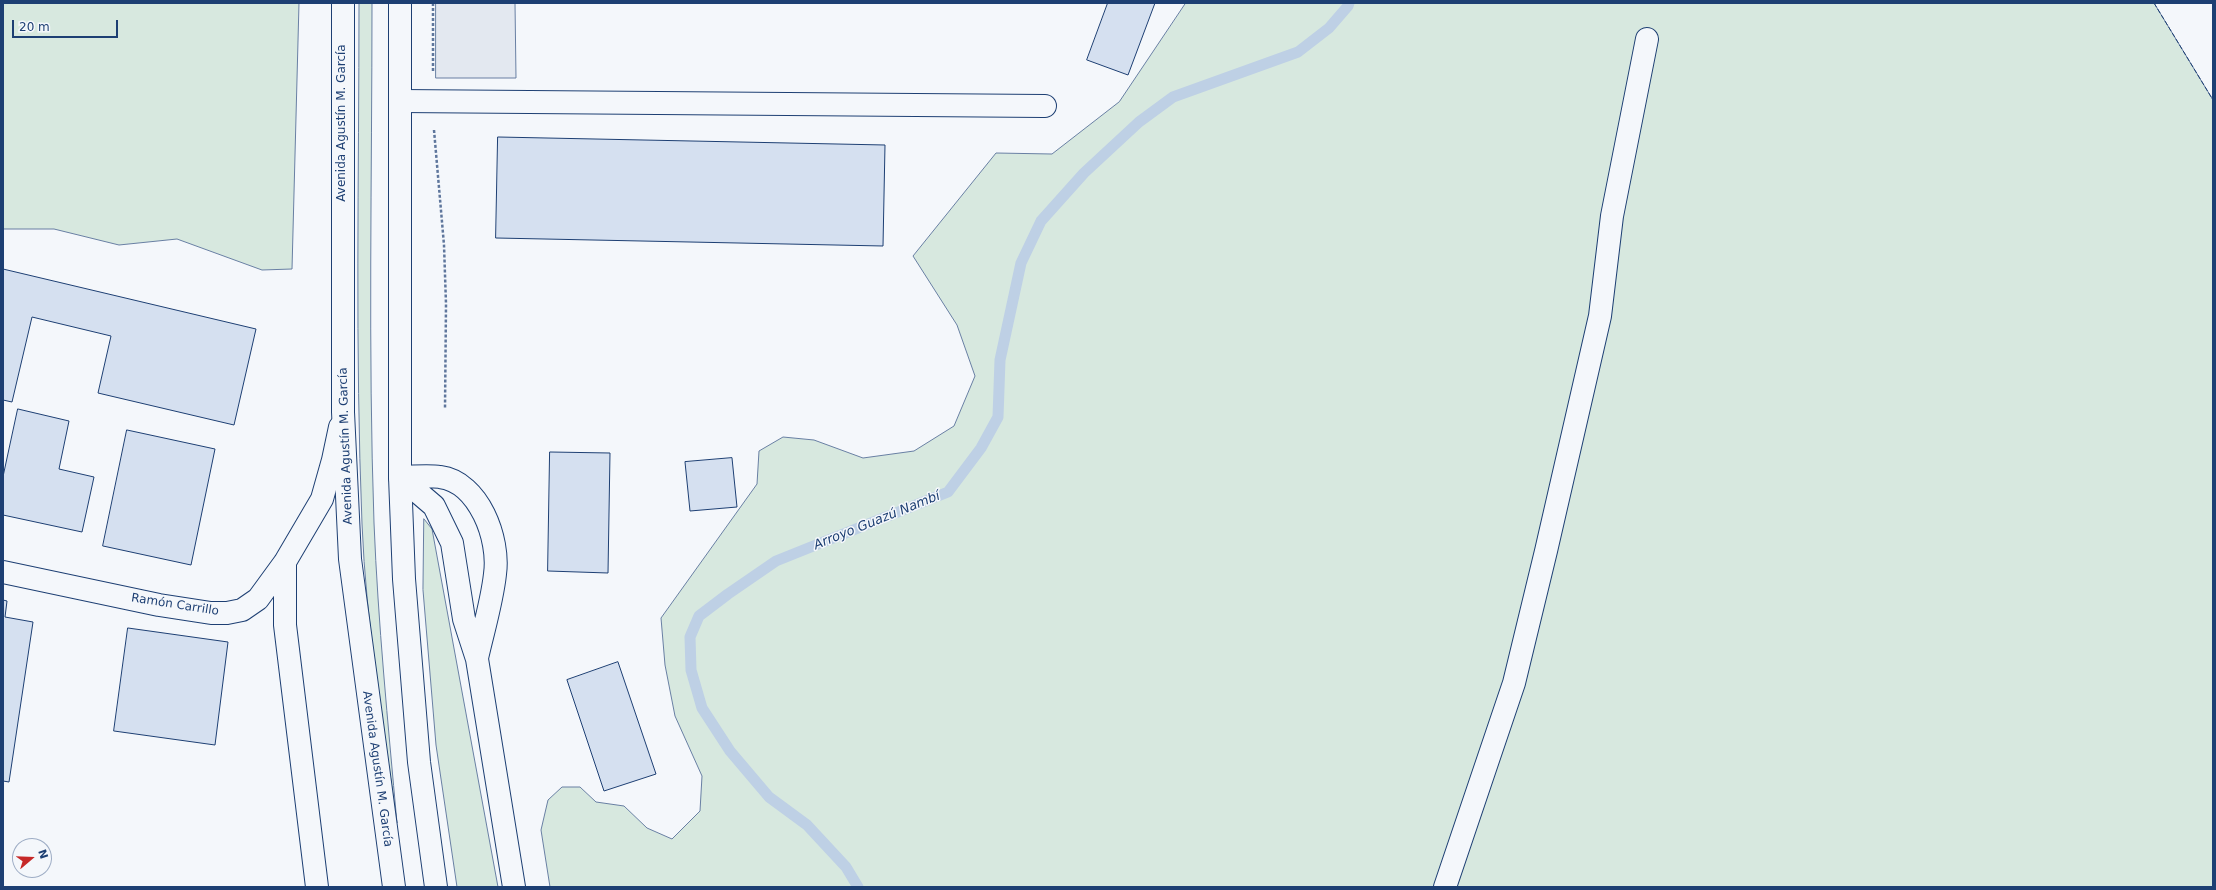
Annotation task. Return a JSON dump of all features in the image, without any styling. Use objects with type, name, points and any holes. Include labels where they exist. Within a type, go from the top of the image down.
[{"type":"main road","name":"Avenida Agustín M. García","points":[[343,3],[343,412],[350,559],[394,887]]},
{"type":"main road","points":[[400,3],[400,477],[404,579],[419,762],[436,887]]},
{"type":"main road","points":[[1445,887],[1514,683],[1546,550],[1600,316],[1612,216],[1647,39]]},
{"type":"main road","points":[[400,101],[1045,106]]},
{"type":"main road","name":"Ramón Carrillo","points":[[3,572],[159,605],[211,613],[227,613],[242,610],[258,599],[284,562],[322,499],[333,460],[343,412]]},
{"type":"main road","points":[[400,477],[434,506],[452,543],[464,618],[477,659],[514,887]]},
{"type":"main road","points":[[400,477],[440,477],[462,484],[478,502],[493,536],[496,573],[477,659]]},
{"type":"main road","points":[[284,562],[285,625],[317,887]]},
{"type":"path","points":[[433,3],[433,102],[446,296],[445,410]]},
{"type":"shaded area","points":[[3,3],[299,3],[292,269],[262,270],[177,239],[119,245],[54,229],[3,229]]},
{"type":"shaded area","points":[[359,3],[372,3],[372,458],[374,523],[381,636],[397,823],[371,636],[362,524],[358,328]]},
{"type":"shaded area","points":[[436,3],[515,3],[516,78],[436,78]]},
{"type":"shaded area","points":[[1186,3],[2154,3],[2213,100],[2213,887],[550,887],[541,830],[548,800],[562,787],[580,787],[596,802],[624,806],[647,828],[672,839],[700,811],[702,776],[675,716],[665,665],[661,618],[757,484],[759,451],[783,437],[814,440],[863,458],[914,451],[954,426],[975,376],[957,325],[913,256],[996,153],[1052,154],[1119,102]]},
{"type":"shaded area","points":[[424,519],[432,529],[498,887],[457,887],[436,745],[423,590]]},
{"type":"building","points":[[1108,3],[1155,3],[1128,75],[1087,60]]},
{"type":"building","points":[[498,137],[885,145],[883,246],[496,238]]},
{"type":"building","points":[[3,269],[256,329],[234,425],[98,393],[111,336],[32,317],[12,402],[3,400]]},
{"type":"building","points":[[18,409],[69,421],[59,469],[94,477],[82,532],[3,515],[3,477]]},
{"type":"building","points":[[127,430],[215,449],[191,565],[103,546]]},
{"type":"building","points":[[550,452],[610,453],[608,573],[548,571]]},
{"type":"building","points":[[732,458],[737,507],[690,511],[685,462]]},
{"type":"building","points":[[3,600],[7,601],[5,617],[33,622],[9,782],[3,781]]},
{"type":"building","points":[[128,628],[228,642],[215,745],[114,731]]},
{"type":"building","points":[[618,662],[656,774],[604,791],[567,680]]},
{"type":"waterway","name":"Arroyo Guazú Nambí","points":[[858,887],[846,867],[807,825],[769,797],[730,751],[702,708],[691,670],[690,637],[699,616],[776,561],[948,492],[981,448],[998,417],[1000,360],[1021,263],[1041,221],[1084,173],[1139,122],[1173,97],[1298,52],[1329,28],[1349,3]]},
{"type":"fence","points":[[2154,3],[2213,100]]}]
